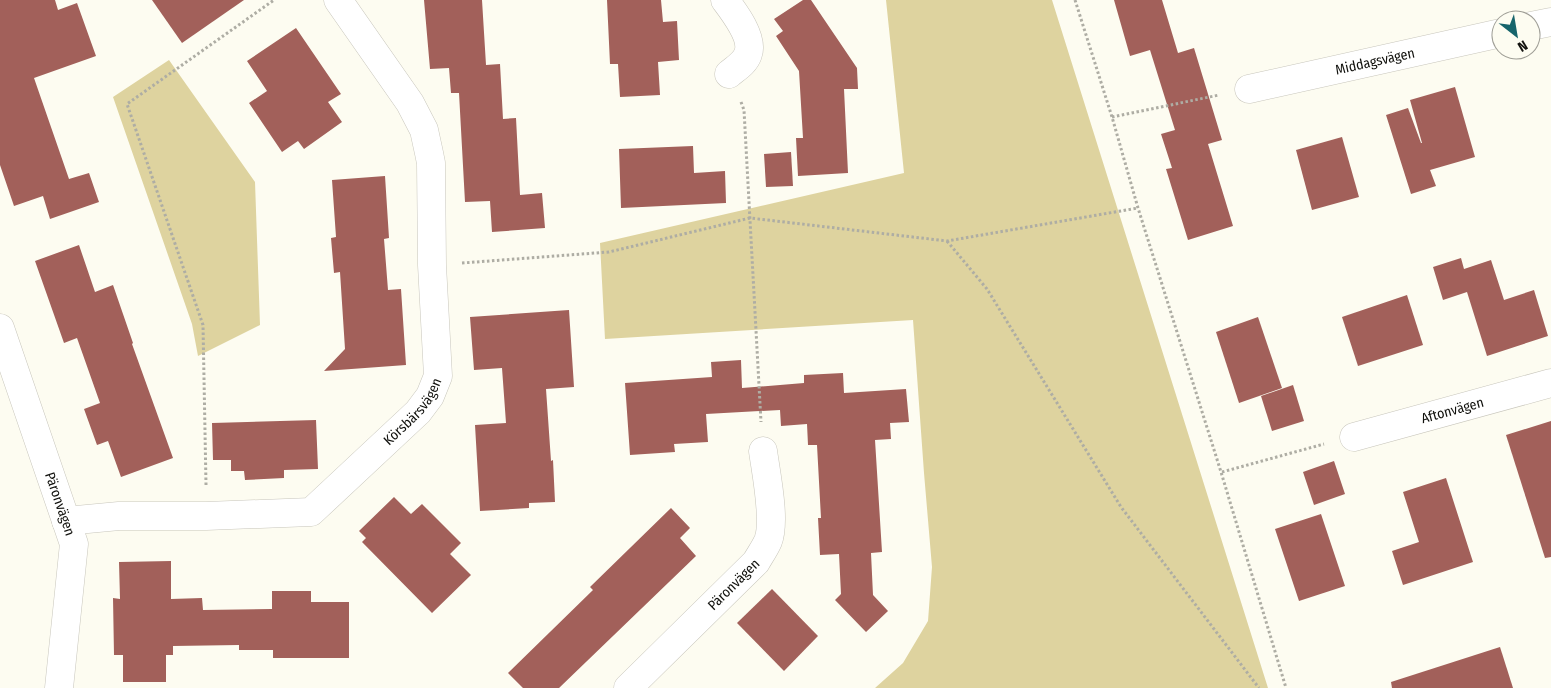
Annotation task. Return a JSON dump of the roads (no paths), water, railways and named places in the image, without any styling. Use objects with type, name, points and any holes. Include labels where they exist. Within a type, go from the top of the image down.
[{"type":"street","name":"Körsbärsvägen","points":[[66,521],[119,516],[206,516],[311,512],[418,412],[430,396],[438,376],[432,265],[431,164],[424,130],[410,103],[338,0]]},
{"type":"street","points":[[725,0],[741,24],[747,38],[749,52],[742,63],[729,74]]},
{"type":"street","name":"Middagsvägen","points":[[1249,88],[1491,35]]},
{"type":"street","name":"Päronvägen","points":[[0,328],[74,544],[59,688]]},
{"type":"street","name":"Aftonvägen","points":[[1354,436],[1551,383]]},
{"type":"street","name":"Päronvägen","points":[[628,688],[756,562],[763,551],[768,540],[771,522],[763,451]]}]
